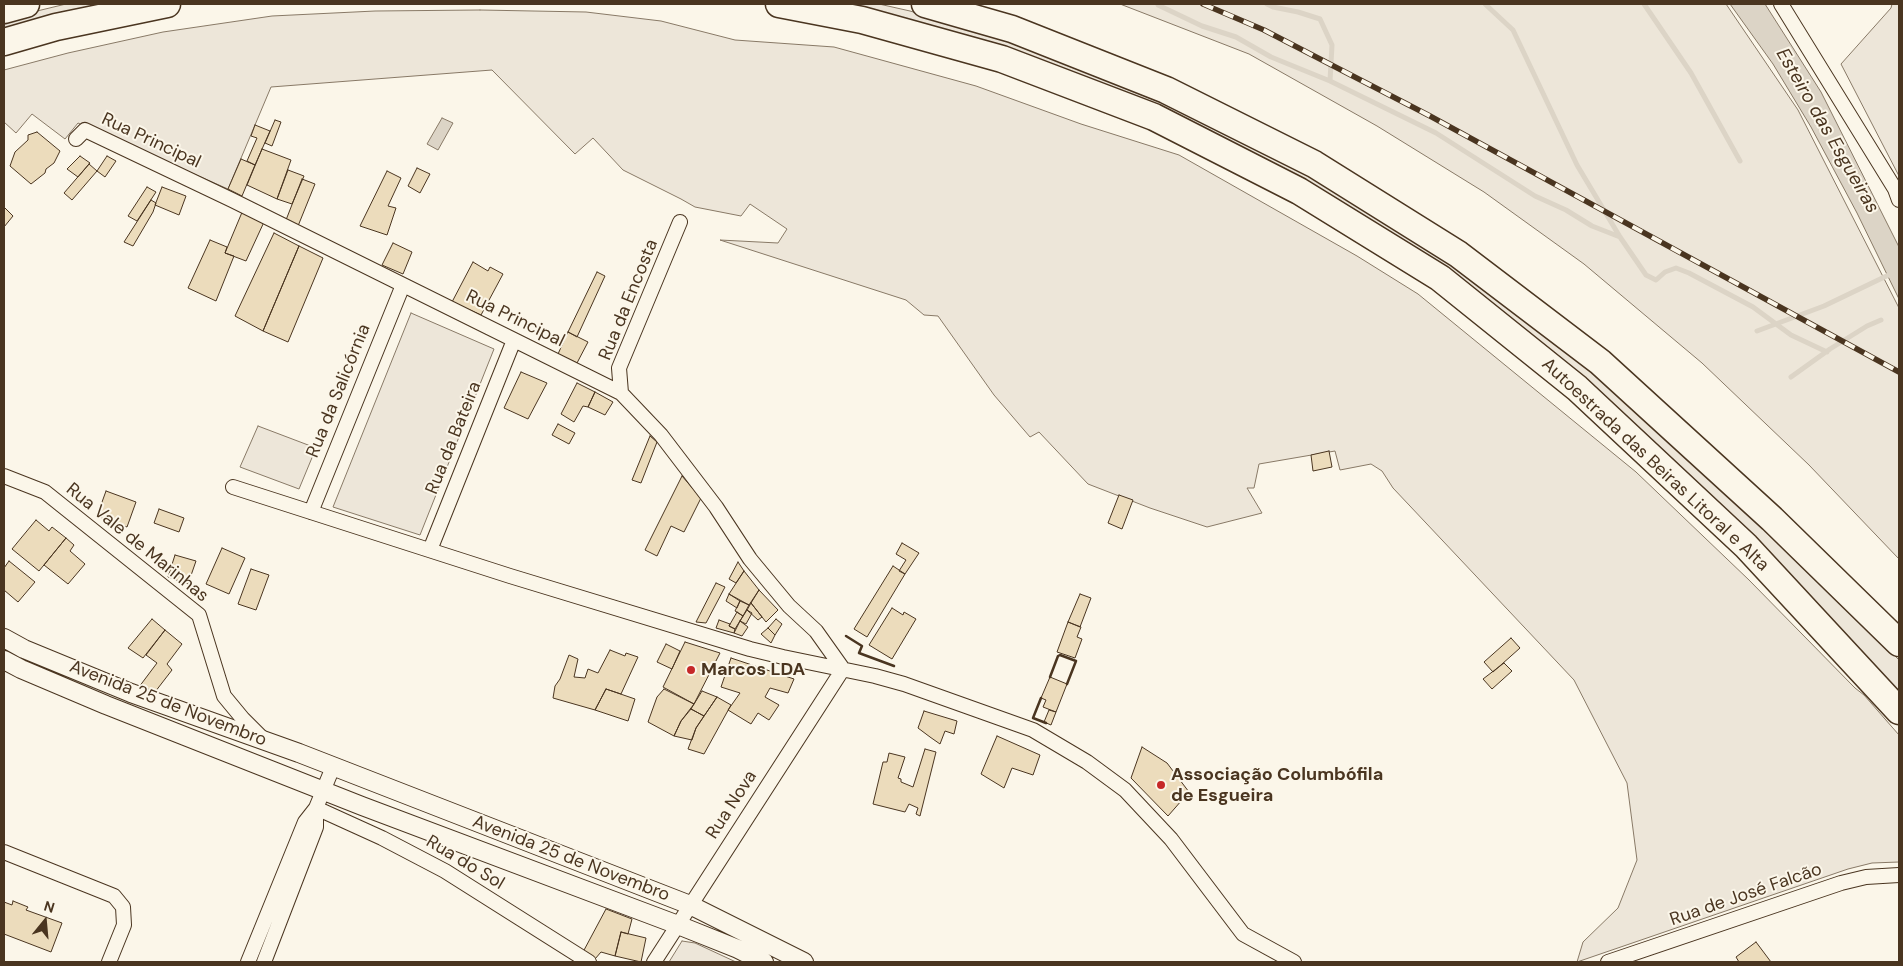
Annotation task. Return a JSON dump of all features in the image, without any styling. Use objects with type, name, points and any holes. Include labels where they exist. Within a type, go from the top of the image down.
[{"type":"highway","points":[[4,10],[26,4]]},
{"type":"highway","points":[[4,42],[56,27],[167,4]]},
{"type":"highway","name":"Autoestrada das Beiras Litoral e Alta","points":[[779,4],[862,20],[1002,59],[1154,117],[1298,191],[1440,278],[1577,388],[1746,546],[1899,711]]},
{"type":"highway","name":"Autoestrada das Beiras Litoral e Alta","points":[[925,4],[1012,29],[1166,90],[1314,164],[1458,254],[1600,362],[1772,519],[1899,643]]},
{"type":"street","points":[[1781,4],[1895,189],[1899,200]]},
{"type":"street","name":"Rua Principal","points":[[76,139],[85,130],[232,200],[621,393],[661,435],[716,507],[750,559],[789,606],[816,631],[843,669]]},
{"type":"street","name":"Rua da Encosta","points":[[621,393],[619,368],[680,222]]},
{"type":"street","name":"Rua da Salicórnia","points":[[311,512],[403,284]]},
{"type":"street","name":"Rua da Bateira","points":[[430,550],[514,340]]},
{"type":"street","name":"Rua Vale de Marinhas","points":[[4,476],[45,492],[199,615],[224,696],[242,719],[264,741]]},
{"type":"street","points":[[233,487],[750,649],[904,684],[1033,730],[1087,762],[1117,784],[1150,815],[1171,839],[1243,934],[1294,962]]},
{"type":"street","name":"Avenida 25 de Novembro","points":[[4,638],[24,649],[131,693],[333,766],[690,905],[804,962]]},
{"type":"street","name":"Avenida 25 de Novembro","points":[[4,660],[106,705],[324,791],[678,925],[738,949],[764,962]]},
{"type":"street","name":"Rua Nova","points":[[654,962],[843,669]]},
{"type":"street","points":[[248,962],[305,822],[316,808],[333,766]]},
{"type":"street","points":[[264,962],[316,827],[316,808]]},
{"type":"street","name":"Rua do Sol","points":[[316,808],[382,838],[445,871],[589,962]]},
{"type":"street","points":[[4,852],[114,896],[123,907],[124,925],[109,962]]},
{"type":"street","name":"Rua de José Falcão","points":[[1608,962],[1841,883],[1866,877],[1899,875]]},
{"type":"shaded area","points":[[66,4],[115,4],[4,30],[4,19]]},
{"type":"shaded area","points":[[842,4],[879,4],[910,11],[983,32],[1082,67],[1257,145],[1422,243],[1537,327],[1647,419],[1710,477],[1899,660],[1899,696],[1744,528],[1599,392],[1299,179]]},
{"type":"shaded area","points":[[1120,4],[1726,4],[1798,110],[1899,308],[1899,559],[1809,465],[1702,363],[1584,264],[1484,192],[1377,126],[1249,54]]},
{"type":"shaded area","points":[[1892,4],[1899,4],[1899,176],[1841,64],[1891,8]]},
{"type":"shaded area","points":[[375,11],[586,12],[661,21],[735,40],[834,47],[976,86],[1081,124],[1179,155],[1357,256],[1418,294],[1636,472],[1749,580],[1864,695],[1899,735],[1899,862],[1872,863],[1848,869],[1577,962],[1583,942],[1618,908],[1637,860],[1627,783],[1574,680],[1393,488],[1382,471],[1371,464],[1340,470],[1335,451],[1259,464],[1254,488],[1247,488],[1262,513],[1207,527],[1150,508],[1088,484],[1039,432],[1030,437],[994,395],[938,316],[924,315],[906,300],[720,240],[778,243],[787,229],[750,204],[741,216],[695,207],[623,170],[593,138],[575,154],[492,70],[271,87],[228,189],[78,123],[65,139],[32,114],[16,133],[4,122],[4,70],[68,53],[163,32],[272,16]]},
{"type":"shaded area","points":[[411,313],[494,349],[420,535],[333,507]]},
{"type":"shaded area","points":[[258,426],[316,448],[299,489],[240,467]]},
{"type":"shaded area","points":[[682,941],[695,943],[736,962],[669,962]]},
{"type":"water","name":"Esteiro das Esgueiras","points":[[1730,4],[1765,4],[1821,92],[1899,247],[1899,299],[1857,213],[1811,127],[1773,64]]},
{"type":"water","points":[[442,118],[453,123],[438,150],[427,144]]},
{"type":"building","points":[[275,120],[281,122],[272,146],[265,143]]},
{"type":"building","points":[[255,125],[270,131],[255,165],[247,161],[257,138],[251,136]]},
{"type":"building","points":[[37,132],[60,151],[54,163],[31,184],[10,166],[15,152],[28,140],[28,135]]},
{"type":"building","points":[[262,149],[291,160],[277,199],[247,185]]},
{"type":"building","points":[[80,156],[90,163],[78,177],[67,169]]},
{"type":"building","points":[[107,156],[116,161],[105,177],[97,171]]},
{"type":"building","points":[[241,159],[255,165],[242,196],[228,189]]},
{"type":"building","points":[[89,164],[97,171],[72,200],[64,193]]},
{"type":"building","points":[[417,168],[430,174],[420,193],[408,186]]},
{"type":"building","points":[[288,170],[304,176],[292,204],[277,199]]},
{"type":"building","points":[[387,171],[401,178],[388,206],[396,208],[387,235],[360,226]]},
{"type":"building","points":[[302,179],[315,184],[298,226],[286,220]]},
{"type":"building","points":[[147,187],[156,192],[137,221],[128,216]]},
{"type":"building","points":[[162,187],[186,196],[179,215],[155,205]]},
{"type":"building","points":[[151,200],[156,203],[153,212],[133,246],[124,242]]},
{"type":"building","points":[[4,207],[13,216],[4,227]]},
{"type":"building","points":[[243,210],[264,222],[246,261],[225,253]]},
{"type":"building","points":[[274,233],[299,246],[263,331],[235,316]]},
{"type":"building","points":[[210,240],[227,247],[225,253],[234,256],[216,301],[188,288]]},
{"type":"building","points":[[393,243],[412,252],[403,274],[382,265]]},
{"type":"building","points":[[299,246],[323,258],[288,342],[263,331]]},
{"type":"building","points":[[473,262],[488,271],[490,267],[503,274],[481,315],[452,302]]},
{"type":"building","points":[[597,272],[605,276],[577,337],[568,332]]},
{"type":"building","points":[[568,332],[588,342],[577,363],[558,354]]},
{"type":"building","points":[[521,372],[547,383],[528,419],[504,408]]},
{"type":"building","points":[[577,383],[595,392],[588,407],[583,406],[574,422],[561,414]]},
{"type":"building","points":[[595,392],[613,402],[605,415],[588,407]]},
{"type":"building","points":[[558,424],[575,433],[569,444],[552,435]]},
{"type":"building","points":[[650,436],[657,442],[641,483],[632,480]]},
{"type":"building","points":[[1329,451],[1332,467],[1313,471],[1311,455]]},
{"type":"building","points":[[682,476],[701,498],[684,532],[671,526],[657,556],[645,550]]},
{"type":"building","points":[[106,491],[136,502],[127,527],[97,516]]},
{"type":"building","points":[[1119,495],[1133,500],[1122,529],[1108,523]]},
{"type":"building","points":[[159,509],[184,518],[179,532],[154,523]]},
{"type":"building","points":[[36,520],[49,531],[52,527],[66,538],[39,571],[12,549]]},
{"type":"building","points":[[66,538],[74,545],[70,551],[85,564],[68,584],[44,565]]},
{"type":"building","points":[[902,543],[919,553],[905,574],[899,571],[906,560],[896,554]]},
{"type":"building","points":[[222,548],[245,558],[229,594],[206,584]]},
{"type":"building","points":[[175,555],[196,561],[188,584],[168,577]]},
{"type":"building","points":[[9,561],[35,582],[18,602],[4,590],[4,568]]},
{"type":"building","points":[[738,562],[744,571],[736,583],[729,579]]},
{"type":"building","points":[[893,566],[905,574],[867,637],[854,629]]},
{"type":"building","points":[[251,569],[269,575],[256,610],[238,604]]},
{"type":"building","points":[[744,571],[759,590],[749,605],[729,594]]},
{"type":"building","points":[[716,583],[725,587],[706,623],[696,622]]},
{"type":"building","points":[[759,590],[778,610],[766,622],[751,603]]},
{"type":"building","points":[[729,594],[740,601],[737,608],[726,601]]},
{"type":"building","points":[[1080,594],[1091,598],[1080,627],[1068,622]]},
{"type":"building","points":[[740,601],[749,605],[743,616],[735,611]]},
{"type":"building","points":[[751,603],[762,617],[758,620],[747,610]]},
{"type":"building","points":[[892,608],[903,615],[904,612],[916,619],[892,659],[869,645]]},
{"type":"building","points":[[747,610],[752,613],[746,624],[740,621]]},
{"type":"building","points":[[737,612],[743,616],[735,629],[729,626]]},
{"type":"building","points":[[152,619],[165,630],[143,658],[128,648]]},
{"type":"building","points":[[776,619],[782,624],[775,635],[768,628]]},
{"type":"building","points":[[719,620],[730,624],[729,626],[735,629],[734,633],[716,628]]},
{"type":"building","points":[[740,621],[748,627],[742,636],[734,633]]},
{"type":"building","points":[[1068,622],[1081,627],[1077,637],[1082,639],[1075,658],[1057,652]]},
{"type":"building","points":[[768,628],[775,635],[771,643],[761,634]]},
{"type":"building","points":[[165,630],[182,644],[167,664],[172,670],[155,692],[139,687],[157,663],[146,655]]},
{"type":"building","points":[[1511,638],[1520,648],[1493,672],[1484,662]]},
{"type":"building","name":"Marcos LDA","points":[[685,642],[720,653],[694,704],[663,687]]},
{"type":"building","points":[[666,644],[680,651],[672,669],[657,662]]},
{"type":"building","points":[[610,650],[625,656],[626,653],[638,657],[621,694],[606,689],[595,710],[553,698],[555,686],[560,679],[569,655],[578,659],[574,677],[585,678],[588,669],[598,673]]},
{"type":"building","points":[[731,658],[794,679],[788,693],[770,688],[765,697],[779,705],[769,720],[758,713],[751,724],[728,710],[740,693],[721,687]]},
{"type":"building","points":[[1504,663],[1512,671],[1492,689],[1483,679]]},
{"type":"building","points":[[1050,677],[1067,684],[1056,712],[1043,707],[1046,700],[1041,698]]},
{"type":"building","points":[[606,689],[635,699],[628,721],[595,710]]},
{"type":"building","points":[[664,689],[694,704],[681,721],[674,736],[648,722],[657,697]]},
{"type":"building","points":[[702,691],[717,697],[704,716],[691,709]]},
{"type":"building","points":[[717,697],[731,705],[704,754],[688,749],[696,728]]},
{"type":"building","points":[[691,709],[704,716],[696,728],[692,740],[674,736],[681,721]]},
{"type":"building","points":[[1049,710],[1056,712],[1051,725],[1044,722]]},
{"type":"building","points":[[924,711],[957,721],[954,734],[945,731],[940,744],[918,728]]},
{"type":"building","points":[[997,736],[1040,755],[1033,775],[1012,768],[1004,788],[981,774]]},
{"type":"building","name":"Associação Columbófila de Esgueira","points":[[1142,747],[1167,763],[1189,792],[1168,816],[1131,778]]},
{"type":"building","points":[[925,749],[936,752],[920,816],[916,814],[918,808],[909,804],[905,812],[873,804],[883,762],[887,762],[889,753],[905,757],[898,778],[901,779],[901,782],[913,787]]},
{"type":"building","points":[[13,901],[28,907],[26,910],[62,923],[51,952],[4,934],[4,902],[12,905]]},
{"type":"building","points":[[606,909],[632,919],[628,934],[621,932],[615,956],[601,952],[595,959],[583,952]]},
{"type":"building","points":[[621,932],[646,938],[641,962],[615,956]]},
{"type":"building","points":[[1756,942],[1771,962],[1739,962],[1736,957]]},
{"type":"waterway","points":[[1159,4],[1202,26],[1236,37],[1271,57],[1330,81]]},
{"type":"waterway","points":[[1267,4],[1320,19],[1332,45],[1330,81],[1436,133],[1535,196],[1566,210],[1592,226],[1620,237]]},
{"type":"waterway","points":[[1485,4],[1513,30],[1577,165],[1620,237],[1646,275],[1656,280],[1665,272],[1676,268],[1689,273],[1753,307],[1791,335],[1827,352]]},
{"type":"waterway","points":[[1644,4],[1691,73],[1740,161]]},
{"type":"waterway","points":[[1757,331],[1824,306],[1899,270]]},
{"type":"waterway","points":[[1791,377],[1830,349],[1867,326],[1881,320]]},
{"type":"railway","points":[[1203,4],[1264,30],[1430,116],[1899,372]]},
{"type":"wall","points":[[846,636],[862,646],[859,653],[894,666]]},
{"type":"wall","points":[[1050,677],[1058,656],[1076,661],[1067,684]]},
{"type":"wall","points":[[1041,698],[1033,718],[1046,723]]},
{"type":"place","name":"Marcos LDA","points":[[691,670]]},
{"type":"place","name":"Associação Columbófila de Esgueira","points":[[1161,785]]}]
